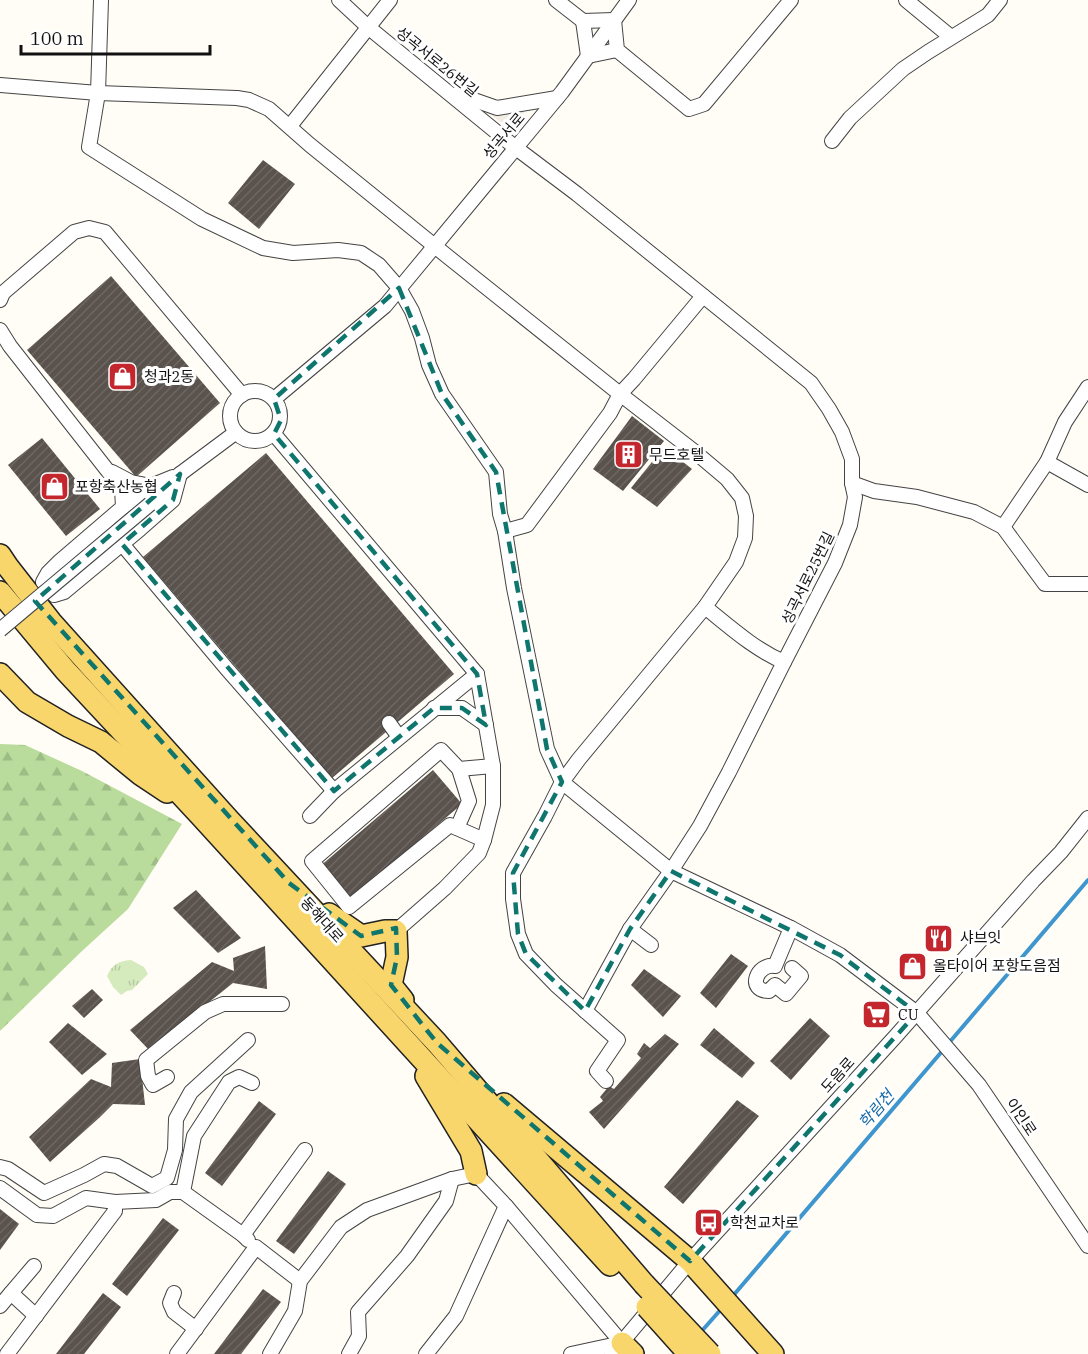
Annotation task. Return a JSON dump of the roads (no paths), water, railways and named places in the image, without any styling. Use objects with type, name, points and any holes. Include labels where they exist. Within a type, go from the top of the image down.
[{"type":"main road","name":"동해대로","points":[[0,555],[51,621],[229,820],[437,1043],[640,1289]]},
{"type":"main road","points":[[0,592],[64,670],[403,1037],[640,1289],[710,1354]]},
{"type":"main road","points":[[0,674],[27,702],[101,742],[140,774],[200,815]]},
{"type":"main road","points":[[289,883],[361,936],[396,931],[397,957],[391,985],[437,1043],[520,1119],[690,1261],[773,1354]]},
{"type":"main road","points":[[403,1037],[471,1150],[476,1174]]},
{"type":"main road","points":[[640,1289],[688,1354]]},
{"type":"street","points":[[101,0],[98,93],[89,147],[202,219],[254,244],[263,248],[293,253],[338,250],[361,253],[380,265],[399,288],[412,311],[429,365],[442,394],[495,472],[500,514],[546,749],[562,782]]},
{"type":"street","name":"성곡서로26번길","points":[[339,0],[368,27],[516,148]]},
{"type":"street","points":[[290,126],[390,0]]},
{"type":"street","points":[[556,0],[583,21],[614,20],[617,50],[689,109],[704,104],[789,1]]},
{"type":"street","name":"성곡서로","points":[[274,399],[385,306],[557,98],[629,0]]},
{"type":"street","points":[[906,0],[951,37]]},
{"type":"street","points":[[832,141],[850,118],[903,69],[988,15],[1000,0]]},
{"type":"street","points":[[583,21],[588,56],[617,50]]},
{"type":"street","points":[[0,86],[98,93],[230,98],[249,100],[270,110],[434,246],[695,452],[727,479],[742,498],[747,516],[745,538],[736,562],[705,607],[562,782],[513,873],[513,899],[518,934],[526,954],[556,985],[618,1040],[597,1071],[606,1081]]},
{"type":"street","points":[[446,91],[497,108],[557,98]]},
{"type":"street","name":"성곡서로25번길","points":[[516,148],[577,194],[811,383],[842,432],[852,459],[852,483],[855,497],[850,525],[835,563],[700,826],[630,929],[585,1011]]},
{"type":"street","points":[[0,300],[3,293],[74,232],[88,228],[105,232],[242,395]]},
{"type":"street","points":[[505,531],[527,525],[610,413],[620,394],[703,296]]},
{"type":"street","points":[[0,330],[10,346],[122,489],[123,507]]},
{"type":"street","points":[[1003,527],[1047,462],[1065,422],[1088,387]]},
{"type":"street","points":[[250,391],[267,393],[274,399],[280,412],[280,420],[274,434],[259,442],[250,442],[235,433],[230,417],[235,400],[250,391]]},
{"type":"street","points":[[0,630],[150,504],[180,474],[235,433]]},
{"type":"street","points":[[274,434],[477,674],[493,766],[493,805],[484,840],[479,853],[445,888],[396,931]]},
{"type":"street","points":[[1047,462],[1088,485]]},
{"type":"street","points":[[108,470],[131,482],[151,486]]},
{"type":"street","points":[[43,582],[60,561],[123,507],[151,486],[180,474]]},
{"type":"street","points":[[54,595],[64,592],[173,500],[180,474]]},
{"type":"street","points":[[852,483],[874,491],[917,497],[974,512],[1003,527],[1045,585],[1088,584]]},
{"type":"street","points":[[122,544],[227,669],[334,790]]},
{"type":"street","points":[[705,607],[770,656],[784,662]]},
{"type":"street","points":[[310,816],[334,790],[477,674]]},
{"type":"street","points":[[434,708],[462,708],[486,725]]},
{"type":"street","points":[[389,723],[399,737]]},
{"type":"street","points":[[457,828],[470,801],[459,769],[441,750],[312,861],[349,908],[450,825],[484,840]]},
{"type":"street","points":[[459,769],[493,766]]},
{"type":"street","name":"이인로","points":[[562,782],[671,871],[791,928],[840,955],[917,1013],[979,1085],[1088,1246]]},
{"type":"street","name":"도음로","points":[[622,1350],[690,1261],[917,1013],[1061,852],[1088,818]]},
{"type":"street","points":[[775,966],[791,928]]},
{"type":"street","points":[[630,929],[651,945]]},
{"type":"street","points":[[770,965],[778,968],[780,972],[775,985],[769,991],[760,990],[756,979],[763,968],[770,965]]},
{"type":"street","points":[[775,985],[786,994],[801,976],[792,968]]},
{"type":"street","points":[[167,1077],[153,1085],[148,1076],[146,1060],[204,1012],[224,1004],[282,1004]]},
{"type":"street","points":[[0,1167],[44,1192],[104,1164],[117,1166],[152,1186],[167,1178],[175,1150],[176,1119],[191,1092],[248,1040]]},
{"type":"street","points":[[183,1192],[194,1136],[229,1083],[239,1077],[252,1083]]},
{"type":"street","points":[[243,1235],[305,1150]]},
{"type":"street","points":[[270,1354],[295,1311],[300,1281],[341,1227],[367,1210],[452,1179],[476,1174],[506,1206],[622,1350]]},
{"type":"street","points":[[349,1354],[359,1336],[358,1312],[406,1256],[446,1201],[452,1179]]},
{"type":"street","points":[[0,1188],[37,1215],[53,1216],[87,1198],[115,1202],[156,1200],[170,1192],[183,1192],[243,1235],[300,1281]]},
{"type":"street","points":[[7,1354],[115,1211],[115,1202]]},
{"type":"street","points":[[426,1354],[456,1316],[506,1206]]},
{"type":"street","points":[[177,1354],[256,1247]]},
{"type":"street","points":[[0,1306],[34,1266]]},
{"type":"street","points":[[11,1293],[36,1316]]},
{"type":"street","points":[[174,1293],[170,1303],[174,1312],[196,1329]]},
{"type":"street","points":[[571,1354],[622,1350]]},
{"type":"waterway","name":"학림천","points":[[948,1044],[1088,880]]},
{"type":"waterway","name":"학림천","points":[[732,1297],[944,1049]]},
{"type":"waterway","name":"학림천","points":[[700,1333],[723,1307]]},
{"type":"place","name":"청과2동","points":[[123,377]]},
{"type":"place","name":"무드호텔","points":[[628,455]]},
{"type":"place","name":"포항축산농협","points":[[54,487]]},
{"type":"place","name":"샤브잇","points":[[939,938]]},
{"type":"place","name":"올타이어 포항도음점","points":[[912,966]]},
{"type":"place","name":"CU","points":[[877,1015]]},
{"type":"place","name":"학천교차로","points":[[709,1223]]}]
